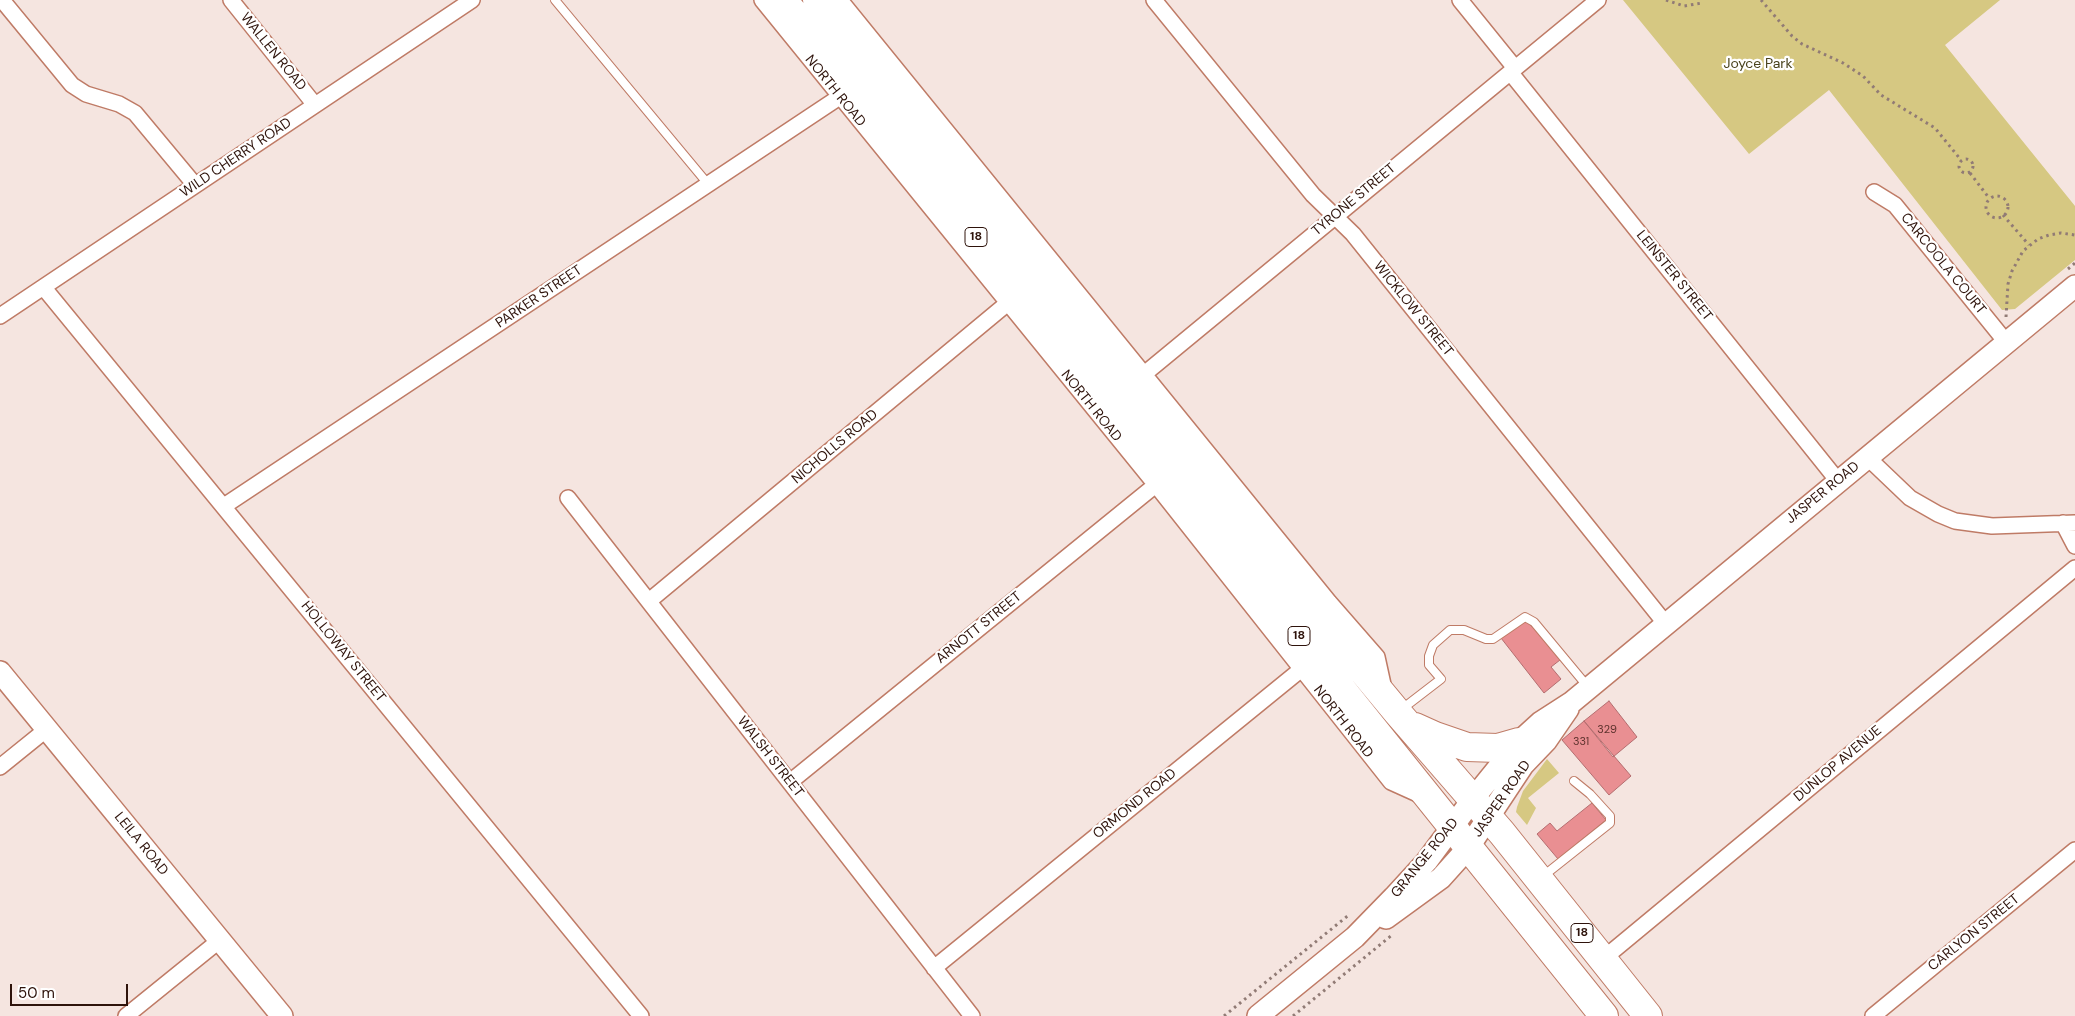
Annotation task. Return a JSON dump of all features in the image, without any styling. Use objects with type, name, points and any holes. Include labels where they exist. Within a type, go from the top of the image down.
[{"type":"highway","name":"NORTH ROAD","points":[[783,0],[846,92],[1014,298],[1128,387],[1162,480],[1309,663],[1428,798],[1604,1016]]},
{"type":"highway","name":"NORTH ROAD","points":[[817,0],[1128,387],[1398,713],[1481,808],[1648,1016]]},
{"type":"highway","points":[[1398,713],[1435,736],[1467,747],[1498,748],[1519,742]]},
{"type":"highway","points":[[1523,916],[1544,886]]},
{"type":"main road","name":"JASPER ROAD","points":[[1481,808],[1519,742],[1541,722],[1572,702],[1665,623],[2075,286]]},
{"type":"main road","name":"LEILA ROAD","points":[[0,672],[282,1016]]},
{"type":"main road","name":"JASPER ROAD","points":[[1481,808],[1546,741],[1572,702]]},
{"type":"main road","name":"GRANGE ROAD","points":[[1258,1016],[1355,937],[1427,861],[1460,838],[1481,808]]},
{"type":"street","points":[[2,0],[72,85],[86,94],[119,104],[135,113],[195,185]]},
{"type":"street","name":"WALLEN ROAD","points":[[230,0],[316,105]]},
{"type":"street","name":"WILD CHERRY ROAD","points":[[2,310],[44,288],[472,0]]},
{"type":"street","name":"NORTH ROAD","points":[[762,0],[846,92]]},
{"type":"street","name":"NORTH ROAD","points":[[840,0],[1128,387],[1329,602],[1377,657],[1398,713]]},
{"type":"street","name":"WICKLOW STREET","points":[[1154,0],[1313,196],[1352,234],[1665,623]]},
{"type":"street","name":"LEINSTER STREET","points":[[1460,0],[1512,70],[1838,481]]},
{"type":"street","name":"TYRONE STREET","points":[[1128,387],[1598,0]]},
{"type":"street","name":"PARKER STREET","points":[[224,506],[875,71]]},
{"type":"street","name":"CARCOOLA COURT","points":[[1874,192],[1895,205],[2006,342]]},
{"type":"street","name":"HOLLOWAY STREET","points":[[44,288],[641,1016]]},
{"type":"street","name":"NORTH ROAD","points":[[1014,298],[1162,480]]},
{"type":"street","name":"NICHOLLS ROAD","points":[[649,601],[1014,298]]},
{"type":"street","points":[[1867,457],[1910,498],[1931,511],[1955,521],[1992,526],[2069,523],[2075,546]]},
{"type":"street","name":"ARNOTT STREET","points":[[790,782],[1162,480]]},
{"type":"street","name":"WALSH STREET","points":[[568,498],[972,1016]]},
{"type":"street","name":"DUNLOP AVENUE","points":[[1603,959],[2074,567]]},
{"type":"street","name":"ORMOND ROAD","points":[[934,968],[1336,639]]},
{"type":"street","points":[[0,767],[47,729]]},
{"type":"street","name":"CARLYON STREET","points":[[1873,1016],[2075,850]]},
{"type":"street","points":[[126,1016],[220,940]]},
{"type":"lane","points":[[555,0],[708,184]]},
{"type":"lane","points":[[1398,713],[1441,679],[1429,665],[1429,656],[1433,645],[1450,630],[1457,628],[1486,639],[1493,639],[1526,617],[1534,622],[1588,687]]},
{"type":"lane","points":[[1544,886],[1610,823],[1610,816],[1590,794],[1574,781]]},
{"type":"path","points":[[1666,0],[1684,6],[1702,3]]},
{"type":"path","points":[[1761,0],[1792,36],[1802,44],[1843,63],[1864,76],[1881,96],[1935,128],[1961,160]]},
{"type":"path","points":[[1968,159],[1972,162],[1973,167],[1970,172],[1965,174],[1959,169],[1961,160],[1968,159]]},
{"type":"path","points":[[1970,172],[1989,198]]},
{"type":"path","points":[[2000,196],[2006,200],[2007,210],[2004,216],[1996,218],[1989,215],[1986,208],[1989,198],[2000,196]]},
{"type":"path","points":[[2004,216],[2029,245]]},
{"type":"path","points":[[2006,319],[2008,284],[2017,259],[2029,245],[2049,235],[2060,233],[2075,235]]},
{"type":"path","points":[[1224,1016],[1354,910]]},
{"type":"path","points":[[1294,1016],[1399,929]]},
{"type":"green space","name":"Joyce Park","points":[[1623,0],[2000,0],[1945,45],[2075,206],[2075,260],[2015,309],[2002,310],[1829,90],[1749,154]]},
{"type":"green space","points":[[1547,759],[1559,773],[1528,798],[1536,808],[1527,825],[1516,812],[1517,807],[1523,791]]},
{"type":"building","points":[[1524,620],[1535,629],[1560,660],[1551,667],[1561,679],[1544,693],[1501,638]]},
{"type":"building","points":[[1609,701],[1637,737],[1613,757],[1584,721]]},
{"type":"building","points":[[1584,721],[1631,776],[1609,795],[1562,740]]},
{"type":"building","points":[[1592,803],[1606,820],[1558,859],[1537,834],[1550,823],[1557,831]]}]
